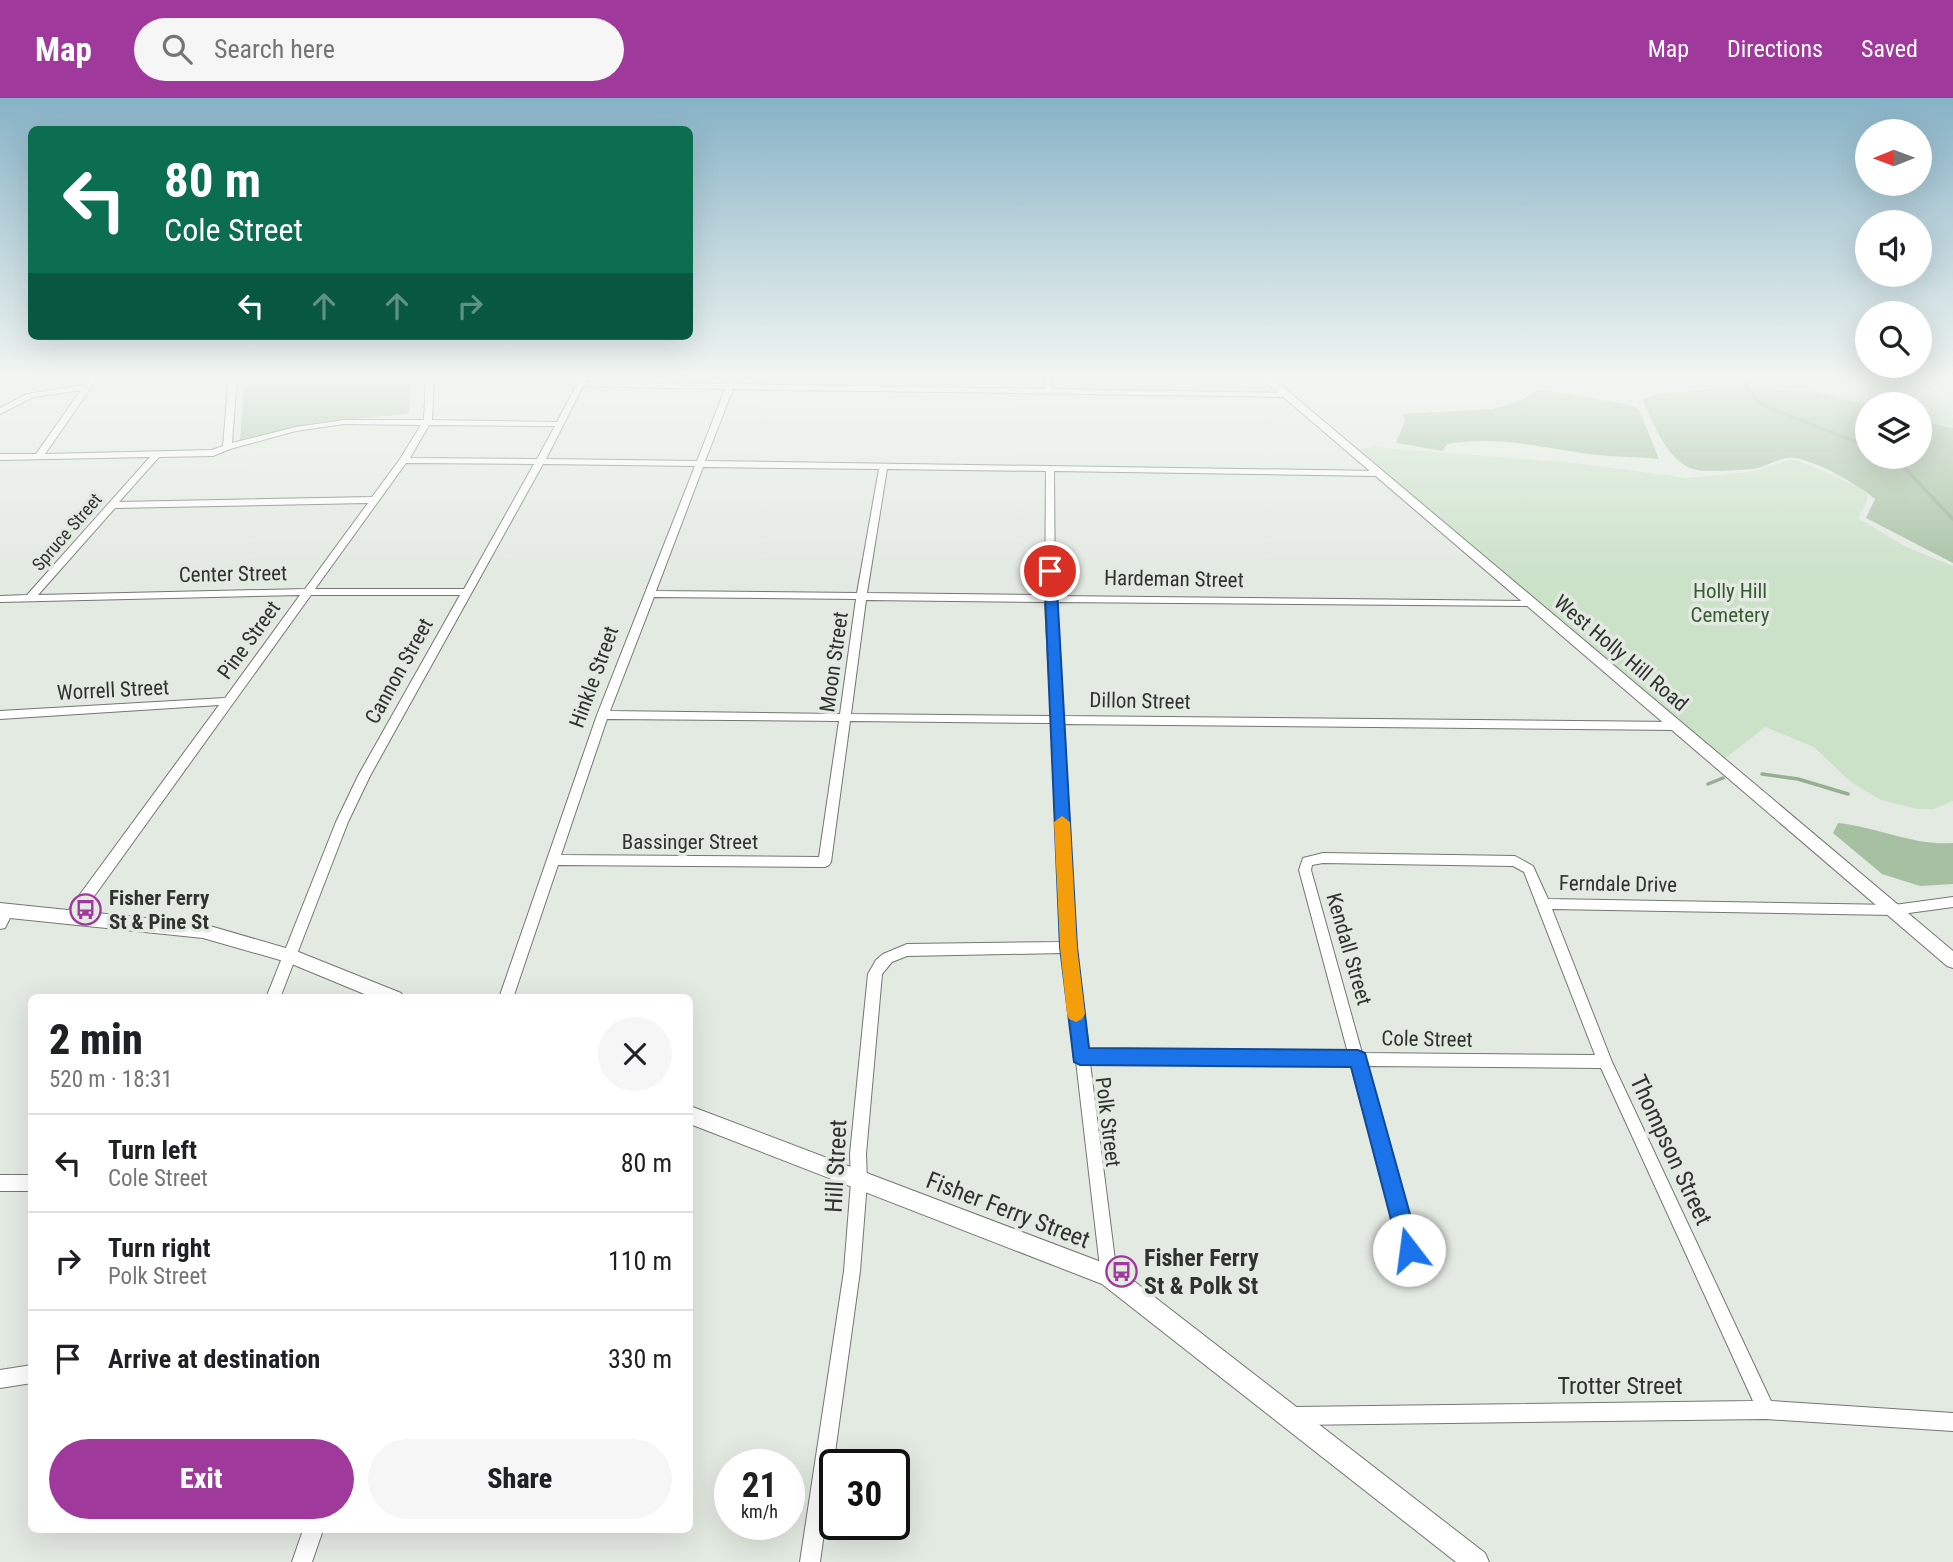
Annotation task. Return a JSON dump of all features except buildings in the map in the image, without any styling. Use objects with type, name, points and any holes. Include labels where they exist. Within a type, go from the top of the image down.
[{"type":"street","points":[[39,456],[47,444]]},
{"type":"street","points":[[0,457],[213,453],[239,444]]},
{"type":"street","name":"Pine Street","points":[[72,916],[376,500],[414,444]]},
{"type":"street","name":"Cannon Street","points":[[274,994],[342,822],[363,778],[549,444]]},
{"type":"street","name":"Hinkle Street","points":[[507,994],[603,715],[709,444]]},
{"type":"street","name":"West Holly Hill Road","points":[[1344,444],[1953,961]]},
{"type":"street","name":"Spruce Street","points":[[29,599],[157,454]]},
{"type":"street","points":[[404,460],[1378,473]]},
{"type":"street","name":"Moon Street","points":[[825,862],[862,596],[883,468]]},
{"type":"street","name":"Polk Street","points":[[1050,470],[1050,597],[1069,947],[1080,1056],[1109,1276]]},
{"type":"street","points":[[112,505],[376,500]]},
{"type":"street","name":"Center Street","points":[[0,599],[309,592],[468,592]]},
{"type":"street","name":"Hardeman Street","points":[[649,594],[1530,604]]},
{"type":"street","name":"Worrell Street","points":[[0,715],[229,701]]},
{"type":"street","name":"Dillon Street","points":[[603,715],[1676,726]]},
{"type":"street","name":"Ferndale Drive","points":[[1307,861],[1323,858],[1515,861],[1529,869],[1545,904],[1894,910],[1953,902]]},
{"type":"street","name":"Bassinger Street","points":[[554,860],[825,862]]},
{"type":"street","name":"Kendall Street","points":[[1307,861],[1305,870],[1409,1250]]},
{"type":"street","name":"Thompson Street","points":[[1545,904],[1605,1062],[1766,1410]]},
{"type":"street","points":[[2,915],[72,916],[204,931],[290,956],[385,994]]},
{"type":"street","name":"Hill Street","points":[[810,1562],[852,1271],[860,1127],[875,974],[879,965],[892,954],[923,948],[1069,947]]},
{"type":"street","name":"Cole Street","points":[[1080,1056],[1605,1062]]},
{"type":"street","name":"Fisher Ferry Street","points":[[693,1116],[1109,1276],[1476,1562]]},
{"type":"street","points":[[0,1183],[28,1183]]},
{"type":"street","points":[[0,1379],[28,1375]]},
{"type":"street","name":"Trotter Street","points":[[1286,1416],[1766,1410],[1953,1422]]},
{"type":"street","points":[[302,1562],[312,1533]]},
{"type":"green space","points":[[1404,444],[1447,444],[1443,451]]},
{"type":"green space","points":[[1526,444],[1653,444],[1659,459],[1599,455]]},
{"type":"green space","points":[[1665,444],[1855,444],[1855,469],[1932,469],[1932,444],[1953,444],[1953,563],[1866,518],[1875,499],[1846,480],[1808,461],[1788,458],[1756,468],[1708,471],[1697,470],[1677,460]]},
{"type":"green space","name":"Holly Hill Cemetery","points":[[1373,447],[1574,463],[1687,478],[1750,472],[1794,459],[1857,486],[1867,494],[1867,501],[1858,518],[1906,547],[1953,566],[1953,801],[1933,809],[1918,809],[1881,800],[1851,782],[1814,747],[1765,727],[1720,762],[1353,451]]},
{"type":"green space","points":[[1838,823],[1924,842],[1953,843],[1953,884],[1920,886],[1882,874],[1833,833]]},
{"type":"waterway","points":[[1905,469],[1953,519]]},
{"type":"waterway","points":[[1762,774],[1798,779],[1848,794]]},
{"type":"waterway","points":[[1708,784],[1723,778]]},
{"type":"slow traffic","points":[[1062,822],[1069,947],[1076,1014]]},
{"type":"place","name":"Fisher Ferry St & Pine St","points":[[86,910]]},
{"type":"place","name":"Fisher Ferry St & Polk St","points":[[1121,1272]]},
{"type":"route","points":[[1050,571],[1069,947],[1080,1056],[1358,1059],[1409,1250]]}]
